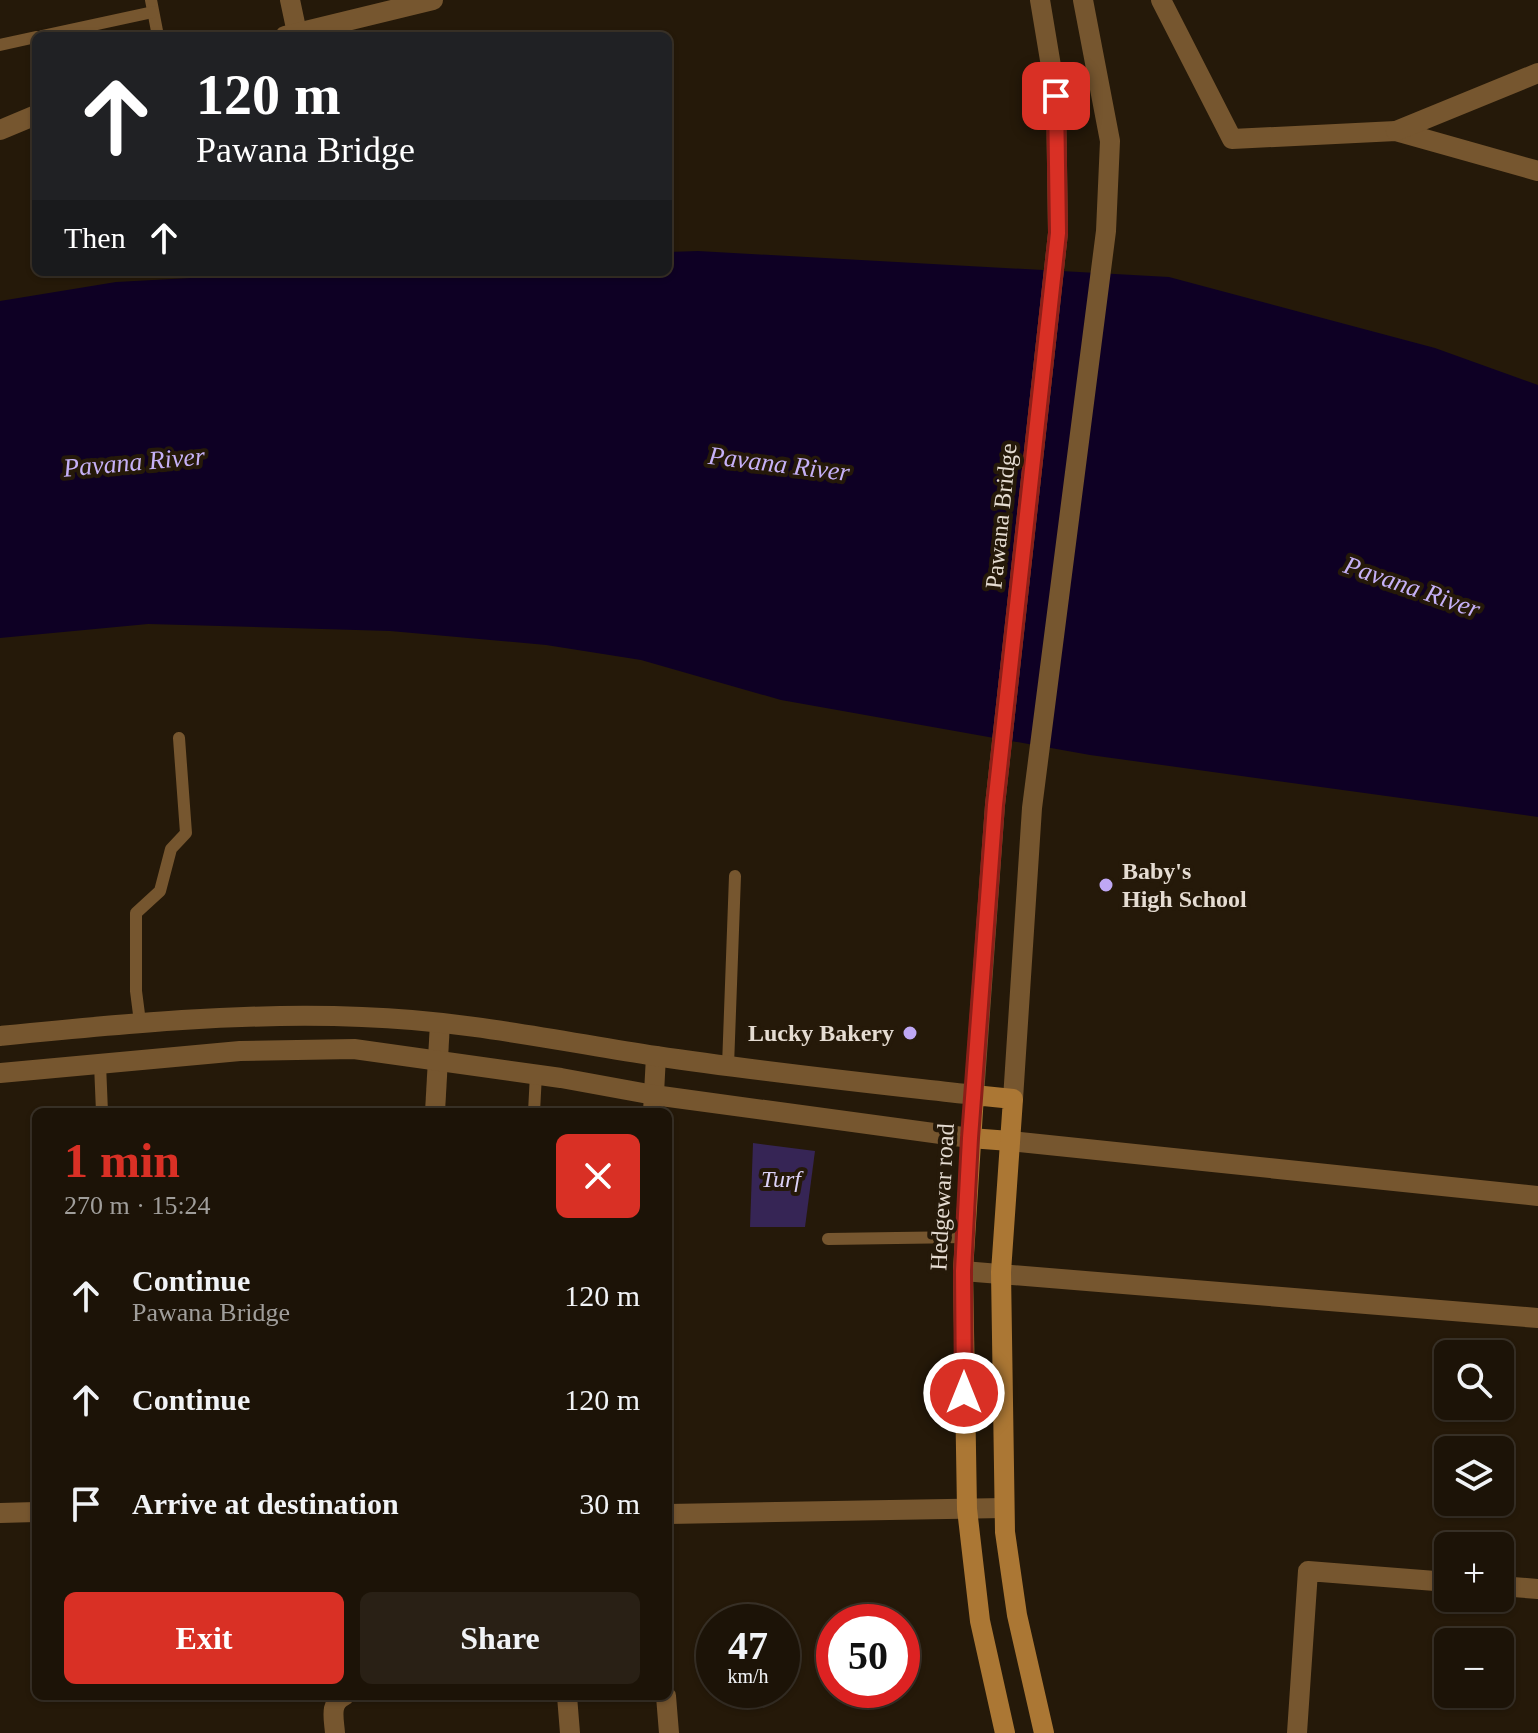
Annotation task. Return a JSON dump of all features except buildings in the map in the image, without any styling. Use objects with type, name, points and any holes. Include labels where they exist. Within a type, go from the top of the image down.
[{"type":"main road","points":[[974,1095],[1013,1099],[1001,1272],[1004,1508],[1017,1615],[1044,1733]]},
{"type":"main road","name":"Hedgewar road","points":[[974,1095],[963,1271],[967,1509],[980,1621],[1005,1733]]},
{"type":"main road","points":[[970,1138],[1010,1141]]},
{"type":"street","points":[[290,0],[291,32]]},
{"type":"street","points":[[299,32],[433,0]]},
{"type":"street","name":"Pawana Bridge","points":[[995,805],[1058,233],[1056,96],[1040,0]]},
{"type":"street","points":[[1013,1099],[1032,808],[1106,231],[1110,141],[1083,0]]},
{"type":"street","points":[[1161,0],[1232,139],[1396,131],[1538,171]]},
{"type":"street","points":[[1396,131],[1538,73]]},
{"type":"street","points":[[0,130],[32,117]]},
{"type":"street","name":"Hedgewar road","points":[[974,1095],[995,805]]},
{"type":"street","points":[[0,1036],[140,1022],[279,1015],[365,1017],[440,1023],[728,1066],[974,1095]]},
{"type":"street","points":[[435,1108],[440,1023]]},
{"type":"street","points":[[0,1073],[298,1048],[354,1049],[536,1074],[654,1104],[970,1138]]},
{"type":"street","points":[[654,1104],[656,1056]]},
{"type":"street","points":[[1010,1141],[1538,1196]]},
{"type":"street","points":[[963,1271],[1538,1318]]},
{"type":"street","points":[[672,1514],[1004,1508]]},
{"type":"street","points":[[0,1513],[32,1512]]},
{"type":"street","points":[[1297,1733],[1308,1571],[1434,1581]]},
{"type":"street","points":[[1514,1587],[1538,1589]]},
{"type":"street","points":[[335,1733],[333,1706],[336,1700]]},
{"type":"street","points":[[567,1700],[570,1733]]},
{"type":"street","points":[[666,1700],[669,1733]]},
{"type":"lane","points":[[57,32],[152,6],[157,32]]},
{"type":"lane","points":[[0,45],[32,38]]},
{"type":"lane","points":[[140,1022],[136,991],[136,913],[160,891],[171,849],[186,833],[179,738]]},
{"type":"lane","points":[[728,1066],[735,876]]},
{"type":"lane","points":[[100,1064],[102,1108]]},
{"type":"lane","points":[[534,1108],[536,1074]]},
{"type":"lane","points":[[828,1239],[965,1237]]},
{"type":"green space","name":"Turf","points":[[753,1143],[815,1151],[805,1227],[750,1227]]},
{"type":"water","name":"Pavana River","points":[[672,252],[1169,277],[1435,348],[1538,385],[1538,817],[1090,755],[781,700],[641,660],[546,645],[390,631],[148,624],[0,638],[0,301],[116,282],[229,276],[672,276]]},
{"type":"place","name":"Baby's High School","points":[[1106,885]]},
{"type":"place","name":"Lucky Bakery","points":[[910,1033]]},
{"type":"route","points":[[964,1393],[963,1271],[970,1138],[995,805],[1058,233],[1056,96]]}]
